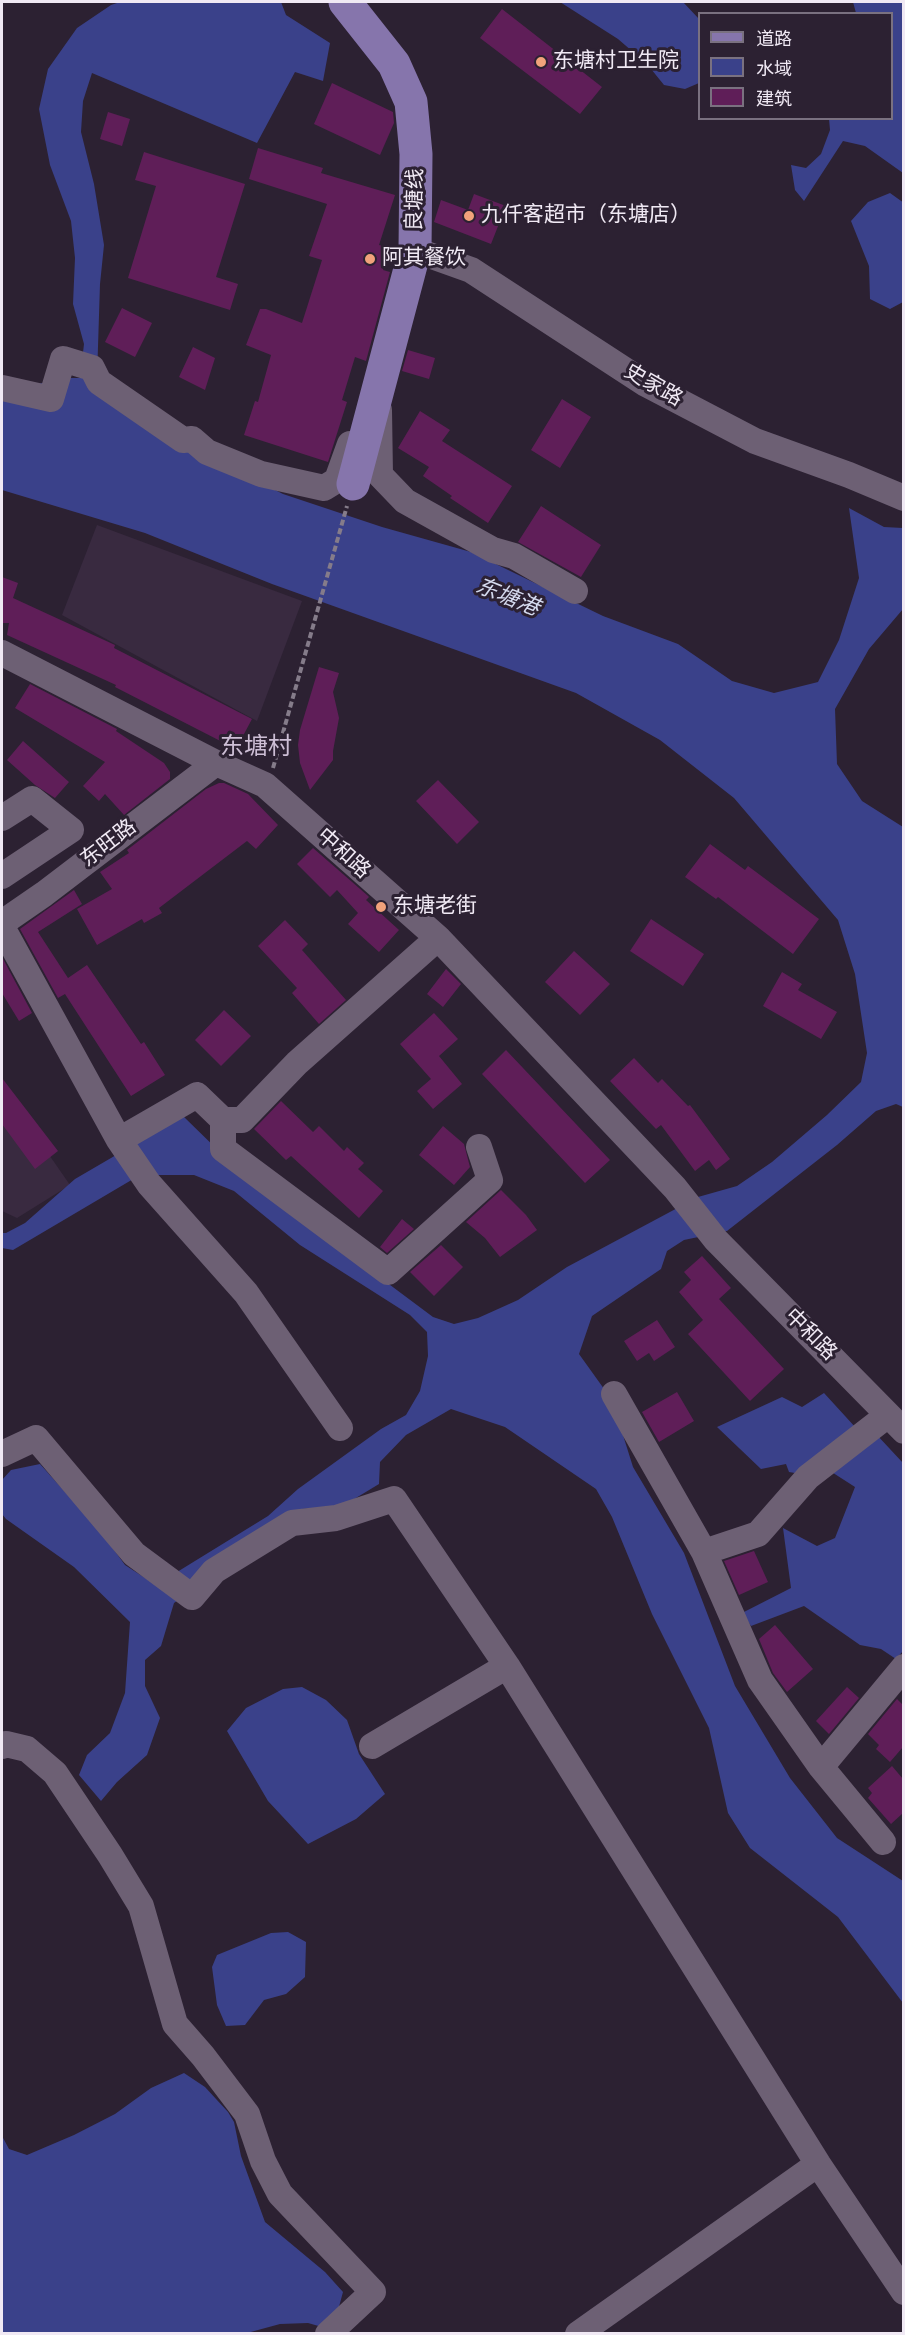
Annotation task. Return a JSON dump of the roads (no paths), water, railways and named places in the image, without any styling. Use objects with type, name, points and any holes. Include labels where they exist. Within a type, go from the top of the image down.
[{"type":"main road","name":"良塘线","points":[[345,2],[394,64],[411,102],[416,154],[415,250],[353,484]]},
{"type":"street","name":"史家路","points":[[415,250],[471,270],[646,384],[755,441],[849,475],[903,498]]},
{"type":"street","points":[[2,388],[51,399],[63,359],[92,368],[99,382],[183,440],[192,439],[207,452],[261,474],[324,488],[337,480],[358,424],[378,394]]},
{"type":"street","points":[[378,394],[380,475],[405,501],[493,550],[514,556],[575,591]]},
{"type":"street","name":"中和路","points":[[2,653],[216,763],[265,784],[438,938],[675,1188],[716,1240],[896,1423]]},
{"type":"street","name":"东旺路","points":[[2,925],[216,763]]},
{"type":"street","points":[[2,818],[32,799],[71,830],[2,876]]},
{"type":"street","points":[[22,862],[44,894]]},
{"type":"street","points":[[2,925],[119,1140],[149,1184],[246,1293],[340,1428]]},
{"type":"street","points":[[119,1140],[197,1095],[223,1120],[242,1120],[297,1063],[438,938]]},
{"type":"street","points":[[223,1120],[223,1149],[387,1272],[490,1180],[479,1147]]},
{"type":"street","points":[[614,1394],[704,1552],[760,1680],[822,1767],[883,1842]]},
{"type":"street","points":[[704,1552],[758,1534],[808,1477],[896,1423]]},
{"type":"street","points":[[2,1454],[36,1438],[134,1554],[192,1597],[214,1570],[292,1523],[336,1518],[394,1499],[507,1666],[818,2164],[903,2292]]},
{"type":"street","points":[[372,1746],[507,1666]]},
{"type":"street","points":[[822,1767],[903,1667]]},
{"type":"street","points":[[2,1746],[6,1744],[27,1749],[55,1773],[141,1906],[175,2024],[203,2056],[247,2114],[263,2161],[280,2194],[373,2292],[328,2334]]},
{"type":"street","points":[[578,2334],[818,2164]]},
{"type":"water","name":"东塘港","points":[[120,2],[281,2],[286,15],[330,43],[323,81],[295,72],[257,143],[92,73],[83,101],[81,132],[94,184],[104,245],[100,284],[97,378],[190,447],[283,494],[382,527],[471,552],[603,616],[678,644],[732,681],[774,693],[818,682],[839,640],[859,578],[849,508],[884,527],[903,528],[903,609],[869,649],[835,709],[837,764],[862,801],[903,827],[903,1107],[896,1104],[876,1111],[837,1145],[727,1231],[684,1240],[667,1251],[661,1269],[592,1316],[579,1354],[612,1400],[633,1467],[684,1553],[735,1686],[790,1778],[837,1838],[903,1881],[903,2003],[838,1917],[750,1848],[728,1813],[709,1728],[652,1614],[612,1517],[596,1489],[505,1427],[451,1409],[406,1435],[380,1462],[379,1484],[341,1507],[302,1509],[174,1603],[161,1646],[145,1660],[145,1686],[160,1718],[147,1755],[117,1782],[101,1801],[79,1775],[87,1755],[110,1733],[125,1693],[130,1622],[74,1567],[6,1519],[2,1514],[2,1480],[11,1470],[40,1464],[101,1532],[125,1565],[156,1585],[268,1516],[298,1489],[381,1429],[406,1415],[420,1391],[428,1356],[427,1332],[410,1315],[300,1245],[234,1191],[194,1175],[140,1175],[13,1250],[2,1248],[2,1233],[25,1223],[75,1179],[183,1116],[225,1157],[287,1208],[433,1317],[454,1324],[478,1318],[518,1300],[567,1267],[698,1197],[737,1186],[772,1162],[827,1115],[861,1082],[867,1053],[855,974],[838,920],[734,798],[660,740],[576,693],[272,584],[145,533],[2,490],[2,387],[16,390],[61,378],[80,378],[84,344],[73,304],[75,258],[71,221],[50,165],[39,109],[48,69],[77,28],[111,5]]},
{"type":"water","points":[[560,2],[683,2],[698,18],[698,83],[685,89],[664,85],[647,64],[618,39]]},
{"type":"water","points":[[853,2],[903,2],[903,173],[865,146],[843,141],[804,201],[795,190],[791,165],[806,168],[821,154],[830,130],[829,120],[893,120],[893,12],[856,12]]},
{"type":"water","points":[[890,193],[904,203],[903,302],[890,309],[870,299],[869,266],[851,221],[868,202]]},
{"type":"water","points":[[824,1393],[856,1428],[795,1473],[789,1472],[786,1464],[761,1469],[717,1427],[782,1397],[802,1407]]},
{"type":"water","points":[[876,1434],[903,1463],[903,1651],[896,1659],[881,1649],[860,1645],[804,1606],[751,1626],[742,1613],[791,1588],[783,1528],[817,1546],[835,1538],[855,1487],[827,1469]]},
{"type":"water","points":[[302,1687],[326,1700],[347,1720],[359,1754],[385,1794],[356,1819],[308,1844],[268,1801],[227,1731],[246,1708],[283,1689]]},
{"type":"water","points":[[288,1932],[306,1942],[305,1977],[286,1994],[264,2000],[245,2025],[226,2026],[217,2005],[212,1967],[217,1955],[271,1933]]},
{"type":"water","points":[[184,2073],[205,2087],[234,2122],[241,2156],[265,2222],[325,2272],[343,2292],[337,2314],[322,2327],[308,2323],[280,2324],[247,2333],[2,2333],[2,2136],[9,2149],[27,2155],[115,2114],[151,2088]]},
{"type":"place","name":"东塘村卫生院","points":[[541,62]]},
{"type":"place","name":"九仟客超市（东塘店）","points":[[469,216]]},
{"type":"place","name":"阿其餐饮","points":[[370,259]]},
{"type":"place","name":"东塘老街","points":[[381,907]]},
{"type":"district","name":"东塘村","points":[[256,748]]}]
